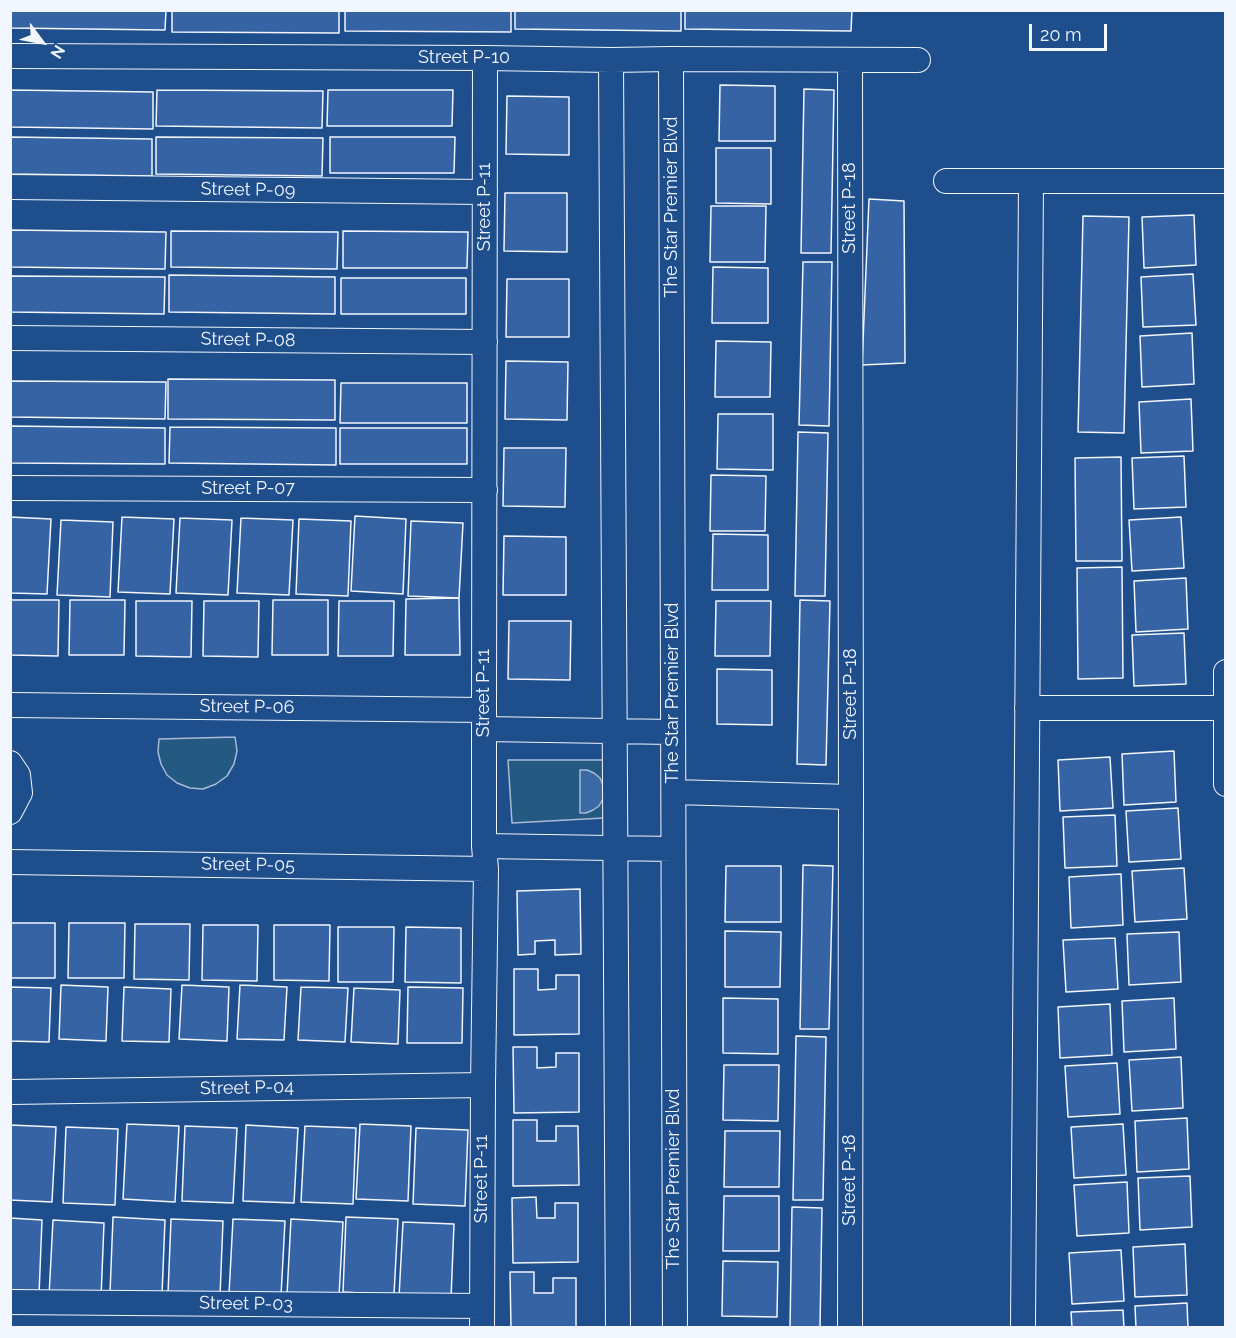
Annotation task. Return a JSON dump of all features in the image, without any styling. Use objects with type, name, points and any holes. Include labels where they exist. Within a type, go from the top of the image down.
[{"type":"street","name":"Street P-10","points":[[10,56],[918,60]]},
{"type":"street","name":"Street P-11","points":[[482,1317],[485,857],[485,58]]},
{"type":"street","name":"The Star Premier Blvd","points":[[671,59],[675,1328]]},
{"type":"street","points":[[611,60],[618,1328]]},
{"type":"street","name":"Street P-18","points":[[850,60],[850,1328]]},
{"type":"street","points":[[946,181],[1226,181]]},
{"type":"street","points":[[1023,1328],[1031,181]]},
{"type":"street","name":"Street P-09","points":[[10,187],[485,192]]},
{"type":"street","name":"Street P-08","points":[[10,338],[485,342]]},
{"type":"street","name":"Street P-07","points":[[10,488],[485,490]]},
{"type":"street","points":[[1226,672],[1226,784]]},
{"type":"street","name":"Street P-06","points":[[10,705],[484,719],[614,731],[673,732]]},
{"type":"street","points":[[1027,708],[1225,708]]},
{"type":"street","points":[[10,763],[18,775],[20,794],[10,812]]},
{"type":"street","points":[[674,792],[851,797]]},
{"type":"street","name":"Street P-05","points":[[10,862],[485,857],[615,848],[673,849]]},
{"type":"street","name":"Street P-04","points":[[10,1092],[483,1085]]},
{"type":"street","name":"Street P-03","points":[[10,1302],[482,1317]]},
{"type":"shaded area","points":[[235,737],[237,751],[234,764],[227,776],[203,789],[190,788],[177,783],[167,775],[161,764],[158,752],[159,739]]},
{"type":"shaded area","points":[[508,760],[605,760],[604,818],[512,823]]},
{"type":"shaded area","points":[[580,770],[587,770],[600,778],[605,792],[599,806],[586,813],[580,813]]},
{"type":"building","points":[[10,10],[166,10],[165,30],[10,28]]},
{"type":"building","points":[[172,10],[339,10],[339,33],[172,32]]},
{"type":"building","points":[[345,10],[511,10],[511,32],[345,31]]},
{"type":"building","points":[[515,10],[681,10],[681,31],[515,29]]},
{"type":"building","points":[[685,10],[852,10],[851,31],[685,29]]},
{"type":"building","points":[[720,85],[775,86],[775,141],[719,141]]},
{"type":"building","points":[[804,89],[834,90],[831,253],[801,253]]},
{"type":"building","points":[[10,90],[153,92],[153,129],[10,127]]},
{"type":"building","points":[[157,90],[323,91],[322,128],[156,126]]},
{"type":"building","points":[[328,90],[453,90],[452,126],[327,126]]},
{"type":"building","points":[[507,96],[569,97],[569,155],[506,154]]},
{"type":"building","points":[[10,137],[152,139],[152,176],[10,174]]},
{"type":"building","points":[[156,137],[323,138],[322,176],[156,174]]},
{"type":"building","points":[[330,137],[455,137],[454,173],[330,173]]},
{"type":"building","points":[[716,148],[771,148],[771,204],[716,203]]},
{"type":"building","points":[[505,193],[567,193],[567,252],[504,251]]},
{"type":"building","points":[[869,199],[904,201],[905,363],[862,365]]},
{"type":"building","points":[[711,206],[766,206],[765,262],[710,262]]},
{"type":"building","points":[[1194,215],[1196,265],[1144,268],[1142,217]]},
{"type":"building","points":[[1083,216],[1129,217],[1124,433],[1078,432]]},
{"type":"building","points":[[10,230],[166,232],[165,269],[10,267]]},
{"type":"building","points":[[171,231],[338,232],[337,269],[171,267]]},
{"type":"building","points":[[343,231],[468,232],[467,268],[343,268]]},
{"type":"building","points":[[803,262],[832,262],[829,426],[799,425]]},
{"type":"building","points":[[713,267],[768,268],[768,323],[712,323]]},
{"type":"building","points":[[1193,274],[1196,325],[1143,327],[1141,277]]},
{"type":"building","points":[[169,275],[335,277],[335,314],[169,312]]},
{"type":"building","points":[[10,276],[165,277],[164,314],[10,312]]},
{"type":"building","points":[[341,278],[466,278],[466,314],[341,314]]},
{"type":"building","points":[[507,279],[569,279],[569,337],[506,337]]},
{"type":"building","points":[[1192,333],[1194,384],[1142,387],[1140,336]]},
{"type":"building","points":[[716,341],[771,342],[770,397],[715,397]]},
{"type":"building","points":[[506,361],[568,362],[567,420],[505,419]]},
{"type":"building","points":[[168,379],[335,380],[335,420],[168,419]]},
{"type":"building","points":[[10,381],[166,382],[165,419],[10,417]]},
{"type":"building","points":[[341,383],[467,383],[467,423],[340,423]]},
{"type":"building","points":[[1191,399],[1193,451],[1141,453],[1139,402]]},
{"type":"building","points":[[718,414],[773,414],[773,470],[717,469]]},
{"type":"building","points":[[10,426],[165,428],[165,464],[10,463]]},
{"type":"building","points":[[170,427],[336,428],[336,465],[169,463]]},
{"type":"building","points":[[340,428],[467,428],[467,464],[340,464]]},
{"type":"building","points":[[798,432],[828,433],[825,596],[795,596]]},
{"type":"building","points":[[504,448],[566,448],[565,507],[503,506]]},
{"type":"building","points":[[1184,456],[1186,507],[1134,509],[1132,458]]},
{"type":"building","points":[[1121,457],[1122,561],[1076,561],[1075,458]]},
{"type":"building","points":[[711,475],[766,476],[765,531],[710,531]]},
{"type":"building","points":[[355,516],[406,519],[403,594],[351,591]]},
{"type":"building","points":[[10,517],[51,519],[47,594],[10,593]]},
{"type":"building","points":[[122,517],[174,519],[170,594],[118,592]]},
{"type":"building","points":[[1181,517],[1184,568],[1132,571],[1129,520]]},
{"type":"building","points":[[180,518],[232,520],[228,595],[176,593]]},
{"type":"building","points":[[241,518],[293,520],[289,595],[237,593]]},
{"type":"building","points":[[299,519],[351,521],[348,596],[296,594]]},
{"type":"building","points":[[61,520],[113,522],[110,597],[57,595]]},
{"type":"building","points":[[411,521],[463,523],[459,598],[408,596]]},
{"type":"building","points":[[713,534],[768,535],[768,590],[712,590]]},
{"type":"building","points":[[504,536],[566,537],[566,595],[503,595]]},
{"type":"building","points":[[1122,567],[1123,678],[1078,679],[1077,568]]},
{"type":"building","points":[[1186,578],[1188,629],[1136,632],[1134,581]]},
{"type":"building","points":[[459,598],[460,655],[405,655],[406,599]]},
{"type":"building","points":[[10,600],[59,600],[58,656],[10,655]]},
{"type":"building","points":[[70,600],[125,600],[124,655],[69,655]]},
{"type":"building","points":[[273,600],[328,600],[328,655],[272,655]]},
{"type":"building","points":[[800,600],[830,601],[826,765],[797,764]]},
{"type":"building","points":[[136,601],[192,601],[191,657],[136,656]]},
{"type":"building","points":[[204,601],[259,601],[258,657],[203,656]]},
{"type":"building","points":[[339,601],[394,601],[393,656],[338,656]]},
{"type":"building","points":[[716,601],[771,601],[770,656],[715,656]]},
{"type":"building","points":[[509,621],[571,621],[570,680],[508,679]]},
{"type":"building","points":[[1184,633],[1186,684],[1134,686],[1132,635]]},
{"type":"building","points":[[717,669],[772,670],[772,725],[717,724]]},
{"type":"building","points":[[1174,751],[1176,802],[1124,805],[1122,754]]},
{"type":"building","points":[[1110,757],[1113,808],[1060,811],[1058,760]]},
{"type":"building","points":[[1178,808],[1181,859],[1129,862],[1126,811]]},
{"type":"building","points":[[1115,815],[1117,866],[1065,868],[1063,817]]},
{"type":"building","points":[[803,865],[833,866],[829,1029],[800,1029]]},
{"type":"building","points":[[726,866],[781,866],[781,922],[725,922]]},
{"type":"building","points":[[1184,868],[1187,919],[1135,922],[1132,871]]},
{"type":"building","points":[[1121,874],[1123,925],[1071,928],[1069,877]]},
{"type":"building","points":[[580,889],[581,954],[555,955],[555,940],[535,941],[535,954],[518,955],[517,891]]},
{"type":"building","points":[[10,923],[55,923],[55,978],[10,978]]},
{"type":"building","points":[[69,923],[125,923],[124,978],[68,978]]},
{"type":"building","points":[[135,924],[190,924],[189,980],[134,979]]},
{"type":"building","points":[[203,925],[258,925],[257,981],[202,980]]},
{"type":"building","points":[[274,925],[330,925],[329,981],[274,980]]},
{"type":"building","points":[[338,927],[394,927],[393,982],[338,982]]},
{"type":"building","points":[[406,927],[461,928],[461,983],[405,982]]},
{"type":"building","points":[[725,931],[781,932],[780,987],[725,987]]},
{"type":"building","points":[[1179,932],[1181,982],[1129,985],[1127,934]]},
{"type":"building","points":[[1115,938],[1118,989],[1066,992],[1063,940]]},
{"type":"building","points":[[514,969],[538,969],[538,990],[556,989],[556,975],[579,975],[579,1034],[514,1035]]},
{"type":"building","points":[[61,985],[108,987],[106,1041],[59,1039]]},
{"type":"building","points":[[182,985],[229,987],[227,1041],[179,1039]]},
{"type":"building","points":[[240,985],[287,987],[284,1040],[237,1039]]},
{"type":"building","points":[[10,987],[51,988],[49,1042],[10,1041]]},
{"type":"building","points":[[124,987],[171,989],[169,1042],[122,1041]]},
{"type":"building","points":[[301,987],[348,988],[345,1042],[298,1040]]},
{"type":"building","points":[[408,987],[463,988],[462,1043],[407,1043]]},
{"type":"building","points":[[354,988],[400,990],[398,1044],[351,1042]]},
{"type":"building","points":[[723,998],[778,999],[778,1054],[723,1053]]},
{"type":"building","points":[[1174,998],[1176,1049],[1124,1052],[1122,1001]]},
{"type":"building","points":[[1110,1004],[1112,1055],[1060,1058],[1058,1007]]},
{"type":"building","points":[[796,1036],[826,1037],[823,1200],[793,1200]]},
{"type":"building","points":[[513,1047],[537,1047],[537,1068],[556,1067],[556,1053],[579,1053],[579,1112],[514,1113]]},
{"type":"building","points":[[1181,1057],[1183,1108],[1132,1111],[1129,1060]]},
{"type":"building","points":[[1117,1063],[1120,1114],[1068,1117],[1065,1066]]},
{"type":"building","points":[[724,1065],[779,1065],[778,1121],[723,1120]]},
{"type":"building","points":[[1187,1118],[1189,1169],[1137,1172],[1135,1121]]},
{"type":"building","points":[[513,1120],[537,1120],[537,1141],[556,1141],[556,1126],[578,1126],[579,1185],[513,1186]]},
{"type":"building","points":[[127,1124],[179,1126],[175,1202],[123,1199]]},
{"type":"building","points":[[360,1124],[411,1126],[408,1201],[356,1199]]},
{"type":"building","points":[[1123,1124],[1126,1175],[1074,1178],[1071,1127]]},
{"type":"building","points":[[10,1125],[56,1127],[52,1202],[10,1200]]},
{"type":"building","points":[[246,1125],[298,1128],[294,1203],[243,1201]]},
{"type":"building","points":[[185,1126],[237,1128],[233,1203],[182,1201]]},
{"type":"building","points":[[305,1126],[356,1128],[353,1204],[301,1202]]},
{"type":"building","points":[[66,1127],[118,1129],[115,1205],[63,1203]]},
{"type":"building","points":[[416,1128],[468,1130],[465,1206],[413,1204]]},
{"type":"building","points":[[725,1131],[780,1131],[779,1187],[724,1187]]},
{"type":"building","points":[[1190,1176],[1192,1227],[1140,1230],[1138,1178]]},
{"type":"building","points":[[1127,1182],[1129,1233],[1077,1236],[1074,1185]]},
{"type":"building","points":[[724,1196],[779,1196],[779,1251],[723,1251]]},
{"type":"building","points":[[536,1197],[537,1218],[555,1218],[555,1203],[578,1203],[578,1262],[513,1263],[512,1198]]},
{"type":"building","points":[[792,1207],[822,1208],[820,1328],[790,1328]]},
{"type":"building","points":[[113,1217],[165,1220],[162,1295],[110,1293]]},
{"type":"building","points":[[346,1217],[398,1219],[394,1295],[343,1292]]},
{"type":"building","points":[[10,1218],[42,1220],[39,1295],[10,1294]]},
{"type":"building","points":[[171,1219],[223,1221],[220,1296],[168,1294]]},
{"type":"building","points":[[233,1219],[285,1221],[281,1296],[229,1294]]},
{"type":"building","points":[[291,1219],[343,1222],[339,1297],[287,1295]]},
{"type":"building","points":[[53,1220],[104,1223],[101,1298],[49,1296]]},
{"type":"building","points":[[403,1222],[454,1224],[451,1299],[399,1297]]},
{"type":"building","points":[[1185,1244],[1187,1295],[1135,1297],[1133,1247]]},
{"type":"building","points":[[1121,1250],[1124,1301],[1072,1304],[1069,1253]]},
{"type":"building","points":[[723,1261],[778,1262],[777,1317],[722,1316]]},
{"type":"building","points":[[510,1272],[534,1272],[534,1293],[553,1293],[553,1278],[576,1278],[576,1328],[511,1328]]},
{"type":"building","points":[[1187,1303],[1188,1328],[1136,1328],[1135,1306]]},
{"type":"building","points":[[1123,1310],[1124,1328],[1072,1328],[1071,1312]]}]
